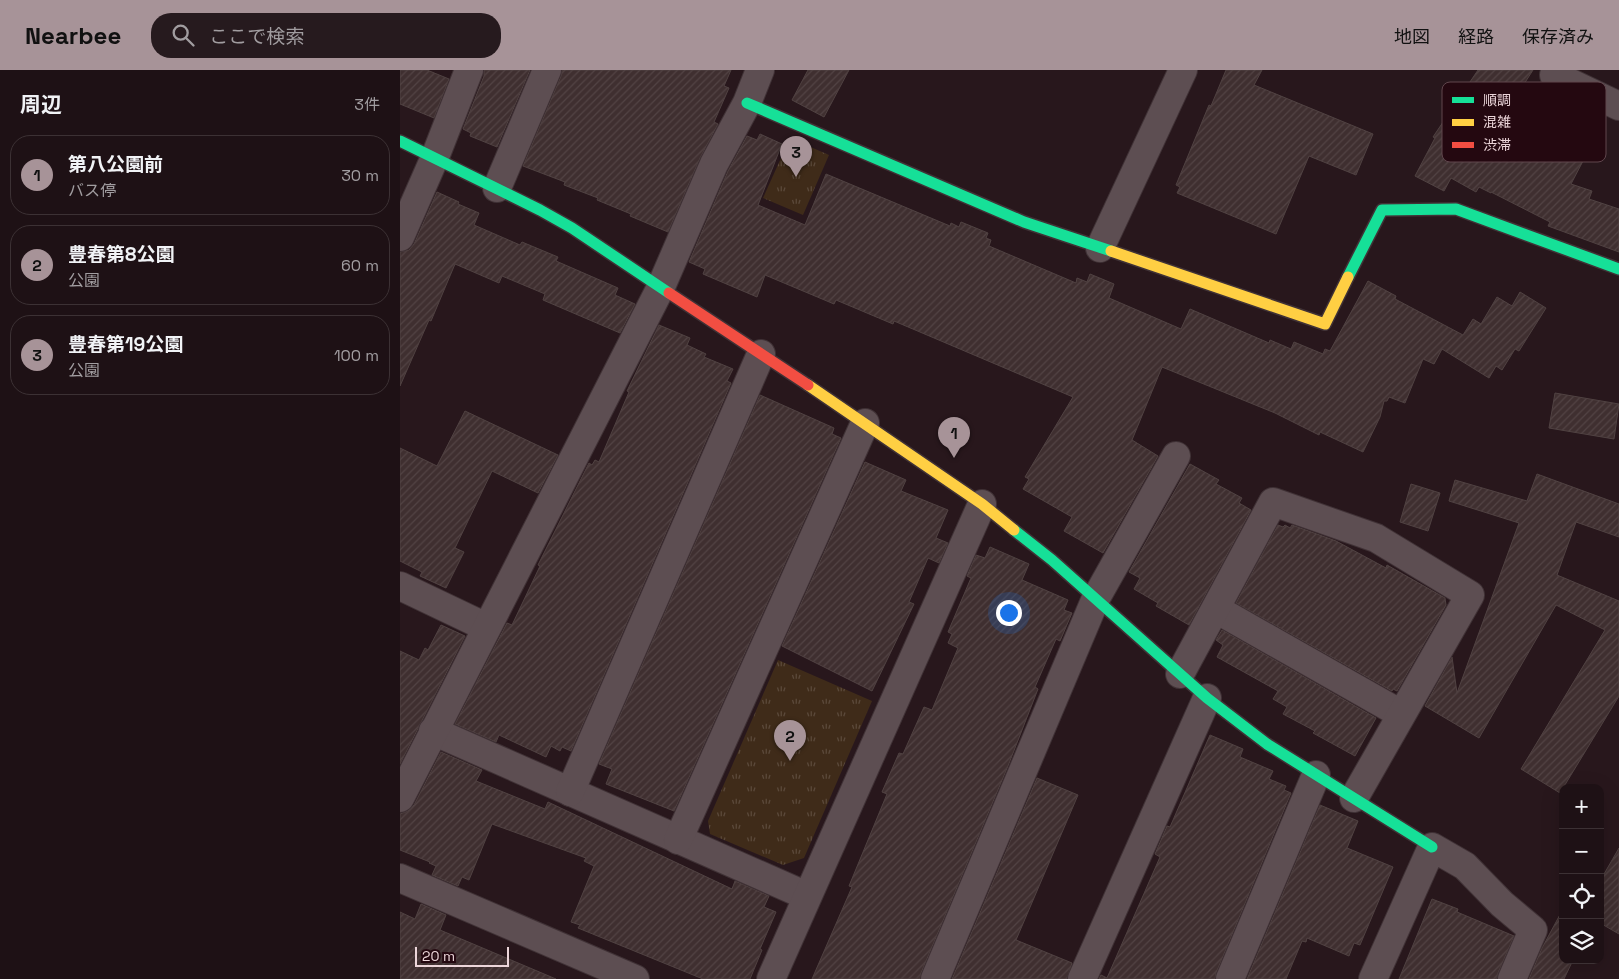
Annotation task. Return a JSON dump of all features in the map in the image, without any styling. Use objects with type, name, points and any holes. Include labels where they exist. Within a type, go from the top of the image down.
[{"type":"street","points":[[400,237],[435,158],[469,70]]},
{"type":"street","points":[[497,188],[547,70]]},
{"type":"street","points":[[400,798],[660,289],[714,164],[747,103],[759,70]]},
{"type":"street","points":[[1100,248],[1183,70]]},
{"type":"street","points":[[1557,70],[1554,75],[1569,82]]},
{"type":"street","points":[[1606,100],[1619,106]]},
{"type":"street","points":[[747,103],[1024,222],[1325,324],[1382,210],[1456,209],[1619,270]]},
{"type":"street","points":[[400,141],[497,188],[572,228],[660,289],[865,423],[982,504],[1052,560],[1207,698],[1267,744],[1465,866],[1502,904],[1533,930],[1512,979]]},
{"type":"street","points":[[570,792],[761,354]]},
{"type":"street","points":[[678,840],[865,423]]},
{"type":"street","points":[[934,979],[1096,598],[1176,456]]},
{"type":"street","points":[[1180,674],[1273,502],[1376,538],[1470,595],[1354,798]]},
{"type":"street","points":[[771,979],[982,504]]},
{"type":"street","points":[[400,586],[486,627]]},
{"type":"street","points":[[1216,609],[1402,714]]},
{"type":"street","points":[[1082,979],[1207,698]]},
{"type":"street","points":[[433,732],[807,896]]},
{"type":"street","points":[[1230,979],[1316,775]]},
{"type":"street","points":[[1373,979],[1432,847]]},
{"type":"street","points":[[400,878],[635,979]]},
{"type":"green space","points":[[790,138],[829,155],[803,215],[763,198]]},
{"type":"green space","points":[[778,660],[872,701],[804,858],[783,865],[710,834],[708,821]]},
{"type":"building","points":[[400,70],[427,70],[449,79],[434,118],[400,104]]},
{"type":"building","points":[[484,70],[530,70],[497,147],[470,136],[471,133],[463,129],[484,76]]},
{"type":"building","points":[[562,70],[731,70],[724,86],[729,88],[714,122],[718,124],[700,158],[668,232],[597,200],[598,198],[564,185],[565,182],[523,166]]},
{"type":"building","points":[[808,70],[849,70],[824,117],[792,100]]},
{"type":"building","points":[[1226,70],[1262,70],[1254,85],[1373,134],[1356,175],[1309,156],[1276,234],[1177,193],[1180,187],[1176,185],[1209,105],[1211,106]]},
{"type":"building","points":[[1478,70],[1533,70],[1525,82],[1470,82]]},
{"type":"building","points":[[1442,124],[1442,162],[1582,162],[1571,184],[1592,191],[1589,199],[1619,209],[1619,252],[1548,226],[1550,222],[1479,187],[1476,192],[1451,178],[1444,191],[1415,176],[1435,138],[1433,137]]},
{"type":"building","points":[[760,134],[782,144],[758,205],[805,225],[826,174],[950,226],[951,223],[959,227],[961,222],[988,233],[986,238],[991,240],[989,246],[1076,283],[1077,278],[1087,282],[1090,274],[1114,284],[1109,298],[1181,329],[1190,309],[1269,343],[1270,340],[1291,349],[1294,342],[1323,354],[1325,349],[1330,351],[1368,281],[1396,296],[1395,299],[1463,335],[1473,319],[1481,324],[1497,297],[1512,306],[1520,292],[1546,308],[1519,351],[1515,349],[1502,370],[1496,366],[1489,378],[1442,349],[1434,364],[1423,359],[1405,403],[1389,397],[1387,401],[1384,401],[1380,417],[1363,452],[1320,432],[1319,435],[1275,413],[1162,367],[1132,440],[1158,456],[1103,553],[1064,531],[1072,517],[1023,489],[1029,479],[1025,477],[1073,397],[894,321],[893,324],[836,300],[834,304],[765,275],[757,297],[703,274],[705,269],[689,262],[728,171],[747,136],[757,140]]},
{"type":"building","points":[[437,192],[479,213],[474,225],[520,245],[522,242],[558,257],[556,261],[618,288],[615,295],[635,304],[620,333],[543,300],[545,294],[502,276],[499,283],[455,264],[431,321],[429,320],[400,386],[400,252],[409,250],[414,244]]},
{"type":"building","points":[[659,325],[690,338],[687,345],[706,354],[704,357],[733,369],[727,381],[731,383],[571,751],[562,747],[560,751],[551,746],[546,757],[499,735],[496,742],[455,724],[507,623],[512,625],[540,566],[538,565],[589,463],[592,465],[595,460],[599,462],[629,392],[627,391]]},
{"type":"building","points":[[1555,393],[1619,404],[1614,439],[1549,428]]},
{"type":"building","points":[[760,395],[834,428],[832,434],[841,438],[674,811],[606,784],[612,769],[599,764]]},
{"type":"building","points":[[465,411],[558,455],[538,493],[492,471],[455,548],[464,552],[446,588],[420,576],[422,572],[400,561],[400,448],[437,466]]},
{"type":"building","points":[[865,462],[906,480],[901,491],[948,510],[936,538],[948,543],[939,563],[928,558],[909,602],[914,604],[872,691],[782,646]]},
{"type":"building","points":[[1190,464],[1219,480],[1216,484],[1242,498],[1239,503],[1251,510],[1189,625],[1156,606],[1158,603],[1134,589],[1140,578],[1129,572]]},
{"type":"building","points":[[1537,474],[1619,504],[1619,537],[1576,522],[1557,575],[1619,601],[1619,696],[1565,784],[1559,784],[1559,792],[1521,769],[1605,630],[1556,605],[1479,738],[1425,706],[1452,657],[1457,693],[1519,523],[1449,501],[1455,480],[1527,501]]},
{"type":"building","points":[[1411,484],[1440,493],[1428,531],[1400,522]]},
{"type":"building","points":[[1278,525],[1283,527],[1285,525],[1290,528],[1292,525],[1336,541],[1386,568],[1387,565],[1445,598],[1446,605],[1397,691],[1393,689],[1392,691],[1236,603]]},
{"type":"building","points":[[990,547],[1029,564],[1022,580],[1068,600],[1064,610],[1072,613],[1060,641],[1056,639],[1035,687],[1038,689],[1008,766],[920,979],[812,979],[852,887],[849,886],[887,794],[882,792],[899,753],[903,754],[924,707],[932,710],[958,648],[948,643],[952,634],[948,632],[971,578],[967,576],[976,555],[985,558]]},
{"type":"building","points":[[441,625],[465,636],[400,764],[400,651],[419,660],[425,648],[428,650]]},
{"type":"building","points":[[1222,630],[1376,718],[1355,756],[1283,714],[1287,707],[1273,699],[1278,691],[1217,657],[1223,645],[1216,640]]},
{"type":"building","points":[[1210,735],[1243,749],[1240,757],[1273,771],[1269,779],[1286,786],[1284,790],[1291,793],[1215,979],[1099,979],[1101,975],[1107,978],[1160,857],[1155,854],[1167,826],[1170,827]]},
{"type":"building","points":[[441,752],[482,770],[476,781],[545,809],[548,802],[732,889],[735,881],[769,896],[764,907],[776,912],[760,949],[762,950],[750,979],[703,979],[578,928],[580,925],[571,922],[594,866],[584,861],[586,858],[492,824],[469,880],[462,877],[458,886],[432,875],[436,866],[400,850],[400,814],[408,811],[414,805]]},
{"type":"building","points":[[1037,778],[1078,795],[1016,940],[1072,963],[1067,979],[952,979]]},
{"type":"building","points":[[1320,805],[1358,821],[1347,848],[1393,867],[1360,945],[1354,943],[1349,956],[1307,938],[1306,942],[1302,941],[1286,979],[1247,979]]},
{"type":"building","points":[[1619,848],[1619,934],[1604,925],[1604,874]]},
{"type":"building","points":[[1432,899],[1458,909],[1457,912],[1514,936],[1497,979],[1399,979]]},
{"type":"building","points":[[421,904],[446,915],[440,930],[556,979],[400,979],[400,912],[415,919]]},
{"type":"building","points":[[1559,916],[1559,964],[1571,964],[1564,979],[1529,979],[1542,948]]},
{"type":"traffic: fast","points":[[747,103],[1024,222],[1111,251]]},
{"type":"traffic: fast","points":[[400,141],[540,210],[572,228],[669,293]]},
{"type":"traffic: fast","points":[[1348,277],[1382,210],[1456,209],[1619,269]]},
{"type":"traffic: fast","points":[[1014,530],[1052,560],[1207,698],[1267,744],[1432,847]]},
{"type":"traffic: slow","points":[[1111,251],[1325,324],[1348,277]]},
{"type":"traffic: slow","points":[[808,385],[982,504],[1014,530]]},
{"type":"traffic: jam","points":[[669,293],[808,385]]},
{"type":"place","name":"豊春第19公園","points":[[796,177]]},
{"type":"place","name":"第八公園前","points":[[954,458]]},
{"type":"place","name":"豊春第8公園","points":[[790,761]]}]
